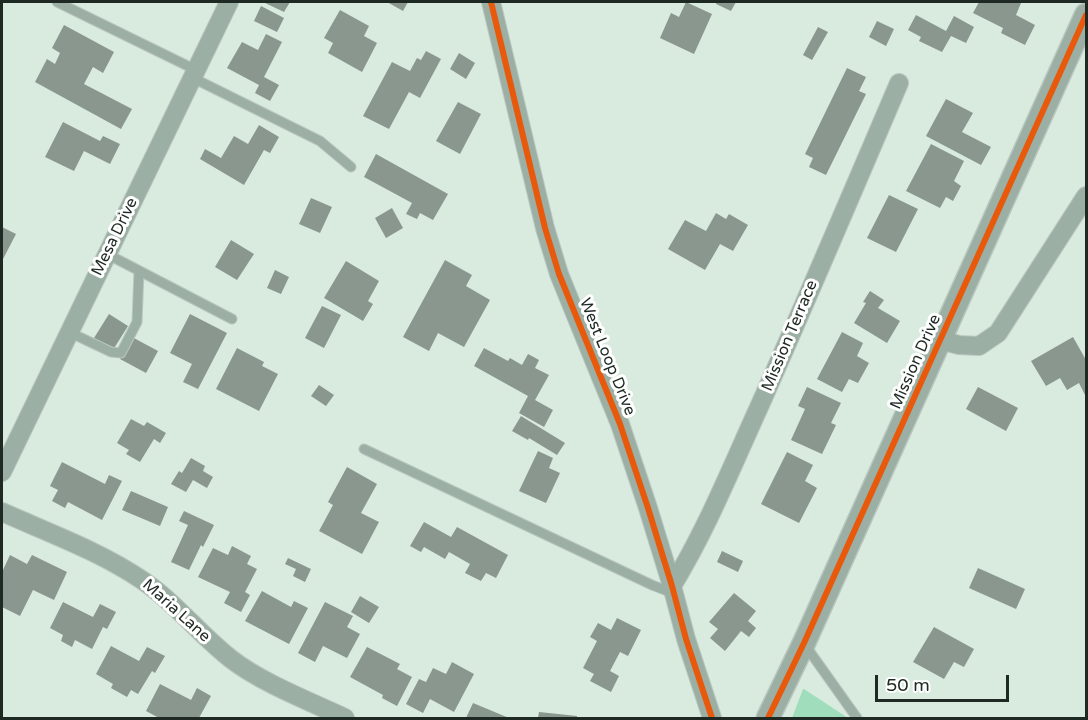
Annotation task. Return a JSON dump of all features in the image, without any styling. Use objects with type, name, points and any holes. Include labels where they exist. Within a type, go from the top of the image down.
[{"type":"street","name":"Mesa Drive","points":[[2,472],[229,2]]},
{"type":"street","name":"West Loop Drive","points":[[491,2],[545,228],[559,274],[620,424],[674,590],[686,639],[712,718]]},
{"type":"street","name":"Mission Drive","points":[[768,718],[804,643],[1086,15]]},
{"type":"street","name":"Mission Terrace","points":[[674,590],[705,529],[899,83]]},
{"type":"street","points":[[940,340],[959,345],[979,346],[998,333],[1086,196]]},
{"type":"street","name":"Maria Lane","points":[[2,512],[115,563],[172,604],[211,643],[233,661],[257,676],[345,718]]},
{"type":"lane","points":[[57,2],[320,141],[351,167]]},
{"type":"lane","points":[[107,254],[232,319]]},
{"type":"lane","points":[[69,332],[111,352],[121,353],[137,322],[139,271]]},
{"type":"lane","points":[[364,449],[652,585],[674,590]]},
{"type":"lane","points":[[804,643],[857,718]]},
{"type":"green space","points":[[804,689],[848,718],[792,718]]},
{"type":"building","points":[[263,2],[290,2],[284,12]]},
{"type":"building","points":[[387,2],[408,2],[403,11]]},
{"type":"building","points":[[686,2],[712,14],[694,54],[660,38],[671,13],[679,17]]},
{"type":"building","points":[[717,2],[736,2],[731,11],[716,4]]},
{"type":"building","points":[[979,2],[1021,3],[1016,15],[1035,25],[1025,45],[1001,33],[1003,28],[973,13]]},
{"type":"building","points":[[261,6],[284,18],[277,32],[254,21]]},
{"type":"building","points":[[340,10],[369,26],[364,36],[377,43],[362,72],[328,53],[333,43],[324,38]]},
{"type":"building","points":[[916,15],[946,31],[954,16],[974,27],[966,43],[951,36],[942,52],[919,41],[921,37],[908,30]]},
{"type":"building","points":[[877,21],[894,29],[886,46],[869,37]]},
{"type":"building","points":[[64,25],[114,52],[103,73],[93,67],[84,84],[132,109],[121,129],[35,82],[47,59],[55,64],[60,53],[52,48]]},
{"type":"building","points":[[818,27],[828,32],[812,60],[803,55]]},
{"type":"building","points":[[266,34],[282,42],[264,77],[279,85],[270,101],[255,93],[259,85],[227,68],[242,42],[258,50]]},
{"type":"building","points":[[426,51],[441,59],[420,98],[409,92],[389,129],[363,116],[392,62],[410,71],[417,58],[421,60]]},
{"type":"building","points":[[459,53],[475,63],[466,79],[450,69]]},
{"type":"building","points":[[847,68],[866,77],[859,91],[866,94],[826,175],[809,167],[813,158],[805,154]]},
{"type":"building","points":[[946,99],[973,113],[962,132],[991,147],[981,165],[926,136]]},
{"type":"building","points":[[458,102],[481,114],[460,154],[436,141]]},
{"type":"building","points":[[63,122],[100,141],[103,136],[120,144],[110,164],[84,151],[74,171],[45,157]]},
{"type":"building","points":[[259,125],[279,137],[270,153],[264,150],[244,185],[200,159],[205,149],[221,158],[234,136],[248,144]]},
{"type":"building","points":[[931,144],[964,161],[954,181],[961,186],[953,201],[946,197],[940,208],[906,191]]},
{"type":"building","points":[[376,154],[448,194],[433,220],[420,213],[417,219],[406,214],[412,203],[364,177]]},
{"type":"building","points":[[889,195],[918,209],[896,252],[867,238]]},
{"type":"building","points":[[311,198],[332,207],[320,233],[299,224]]},
{"type":"building","points":[[392,208],[403,228],[386,238],[375,218]]},
{"type":"building","points":[[716,213],[726,219],[729,214],[748,225],[733,251],[720,244],[705,270],[668,249],[685,220],[706,231]]},
{"type":"building","points":[[2,227],[16,234],[2,261]]},
{"type":"building","points":[[231,240],[254,254],[237,280],[215,267]]},
{"type":"building","points":[[445,260],[472,275],[466,286],[490,300],[464,347],[438,333],[429,351],[403,337]]},
{"type":"building","points":[[346,261],[379,281],[368,301],[373,304],[363,321],[324,298]]},
{"type":"building","points":[[275,270],[289,277],[281,294],[267,288]]},
{"type":"building","points":[[870,291],[884,300],[878,308],[900,321],[887,343],[854,323]]},
{"type":"building","points":[[322,306],[341,315],[324,348],[305,338]]},
{"type":"building","points":[[109,314],[128,326],[113,350],[94,338]]},
{"type":"building","points":[[190,314],[227,333],[198,389],[183,382],[192,364],[170,353]]},
{"type":"building","points":[[842,332],[863,343],[857,356],[869,363],[858,383],[849,379],[842,392],[817,379]]},
{"type":"building","points":[[132,337],[158,351],[146,373],[120,359]]},
{"type":"building","points":[[1073,337],[1086,360],[1086,397],[1079,383],[1067,390],[1060,378],[1046,386],[1031,361]]},
{"type":"building","points":[[237,348],[264,362],[262,366],[278,374],[259,411],[216,389]]},
{"type":"building","points":[[484,348],[508,361],[510,358],[522,365],[528,354],[539,360],[535,368],[549,375],[535,400],[553,410],[544,427],[519,413],[528,396],[474,366]]},
{"type":"building","points":[[319,385],[334,395],[326,406],[311,396]]},
{"type":"building","points":[[807,387],[841,403],[831,423],[836,425],[822,454],[791,440],[805,409],[798,406]]},
{"type":"building","points":[[978,387],[1018,408],[1006,431],[966,409]]},
{"type":"building","points":[[521,416],[565,443],[557,455],[529,438],[528,440],[512,431]]},
{"type":"building","points":[[131,419],[144,426],[147,422],[166,433],[160,443],[154,439],[140,462],[126,454],[129,450],[117,443]]},
{"type":"building","points":[[538,451],[553,458],[549,468],[560,473],[546,503],[519,491]]},
{"type":"building","points":[[787,452],[813,465],[805,481],[817,488],[799,523],[761,504]]},
{"type":"building","points":[[191,458],[205,466],[203,471],[213,477],[207,488],[193,480],[186,492],[171,484],[179,471],[182,473]]},
{"type":"building","points":[[62,462],[105,484],[109,475],[122,481],[102,520],[68,502],[65,508],[52,501],[58,490],[50,486]]},
{"type":"building","points":[[347,467],[377,484],[361,513],[379,522],[362,554],[319,531],[333,505],[328,502]]},
{"type":"building","points":[[131,491],[168,507],[160,526],[122,510]]},
{"type":"building","points":[[184,511],[214,525],[189,570],[171,562],[188,525],[179,521]]},
{"type":"building","points":[[424,522],[451,537],[457,527],[508,555],[496,578],[486,573],[481,581],[465,573],[470,564],[449,552],[445,559],[424,547],[421,552],[410,546]]},
{"type":"building","points":[[232,546],[251,556],[247,564],[257,569],[245,592],[250,595],[241,612],[224,603],[230,592],[198,577],[213,548],[228,555]]},
{"type":"building","points":[[722,551],[743,561],[738,572],[717,562]]},
{"type":"building","points":[[10,555],[27,564],[32,555],[67,572],[54,600],[33,590],[20,616],[2,607],[2,572]]},
{"type":"building","points":[[288,558],[311,569],[305,582],[293,576],[296,569],[285,564]]},
{"type":"building","points":[[978,568],[1025,589],[1016,609],[969,588]]},
{"type":"building","points":[[262,591],[291,607],[294,601],[308,608],[289,644],[245,621]]},
{"type":"building","points":[[734,593],[756,611],[748,621],[756,628],[749,637],[741,631],[725,651],[710,638],[718,629],[709,622]]},
{"type":"building","points":[[360,596],[379,607],[369,623],[351,612]]},
{"type":"building","points":[[63,602],[93,617],[100,604],[116,612],[107,629],[103,627],[92,649],[75,640],[72,647],[61,641],[63,635],[50,628]]},
{"type":"building","points":[[325,602],[353,616],[347,627],[360,634],[347,658],[323,646],[315,662],[298,653]]},
{"type":"building","points":[[617,618],[641,630],[628,656],[620,652],[610,671],[619,676],[611,692],[590,681],[594,674],[583,668],[597,641],[590,637],[598,623],[611,630]]},
{"type":"building","points":[[934,627],[974,649],[964,667],[954,662],[944,679],[913,662]]},
{"type":"building","points":[[111,646],[139,661],[147,647],[165,656],[155,673],[152,671],[138,694],[131,690],[127,697],[111,688],[113,684],[96,674]]},
{"type":"building","points":[[367,647],[400,664],[397,669],[412,677],[397,706],[382,698],[383,695],[350,677]]},
{"type":"building","points":[[452,662],[474,674],[454,712],[430,699],[423,713],[406,704],[419,679],[426,682],[433,668],[446,674]]},
{"type":"building","points":[[160,684],[191,700],[197,688],[211,696],[199,718],[159,718],[146,711]]},
{"type":"building","points":[[473,703],[509,718],[466,718]]},
{"type":"building","points":[[539,712],[577,716],[577,718],[538,718]]},
{"type":"cycle path","points":[[491,2],[545,228],[559,274],[620,424],[712,718]]},
{"type":"cycle path","points":[[768,718],[804,643],[1086,15]]}]
